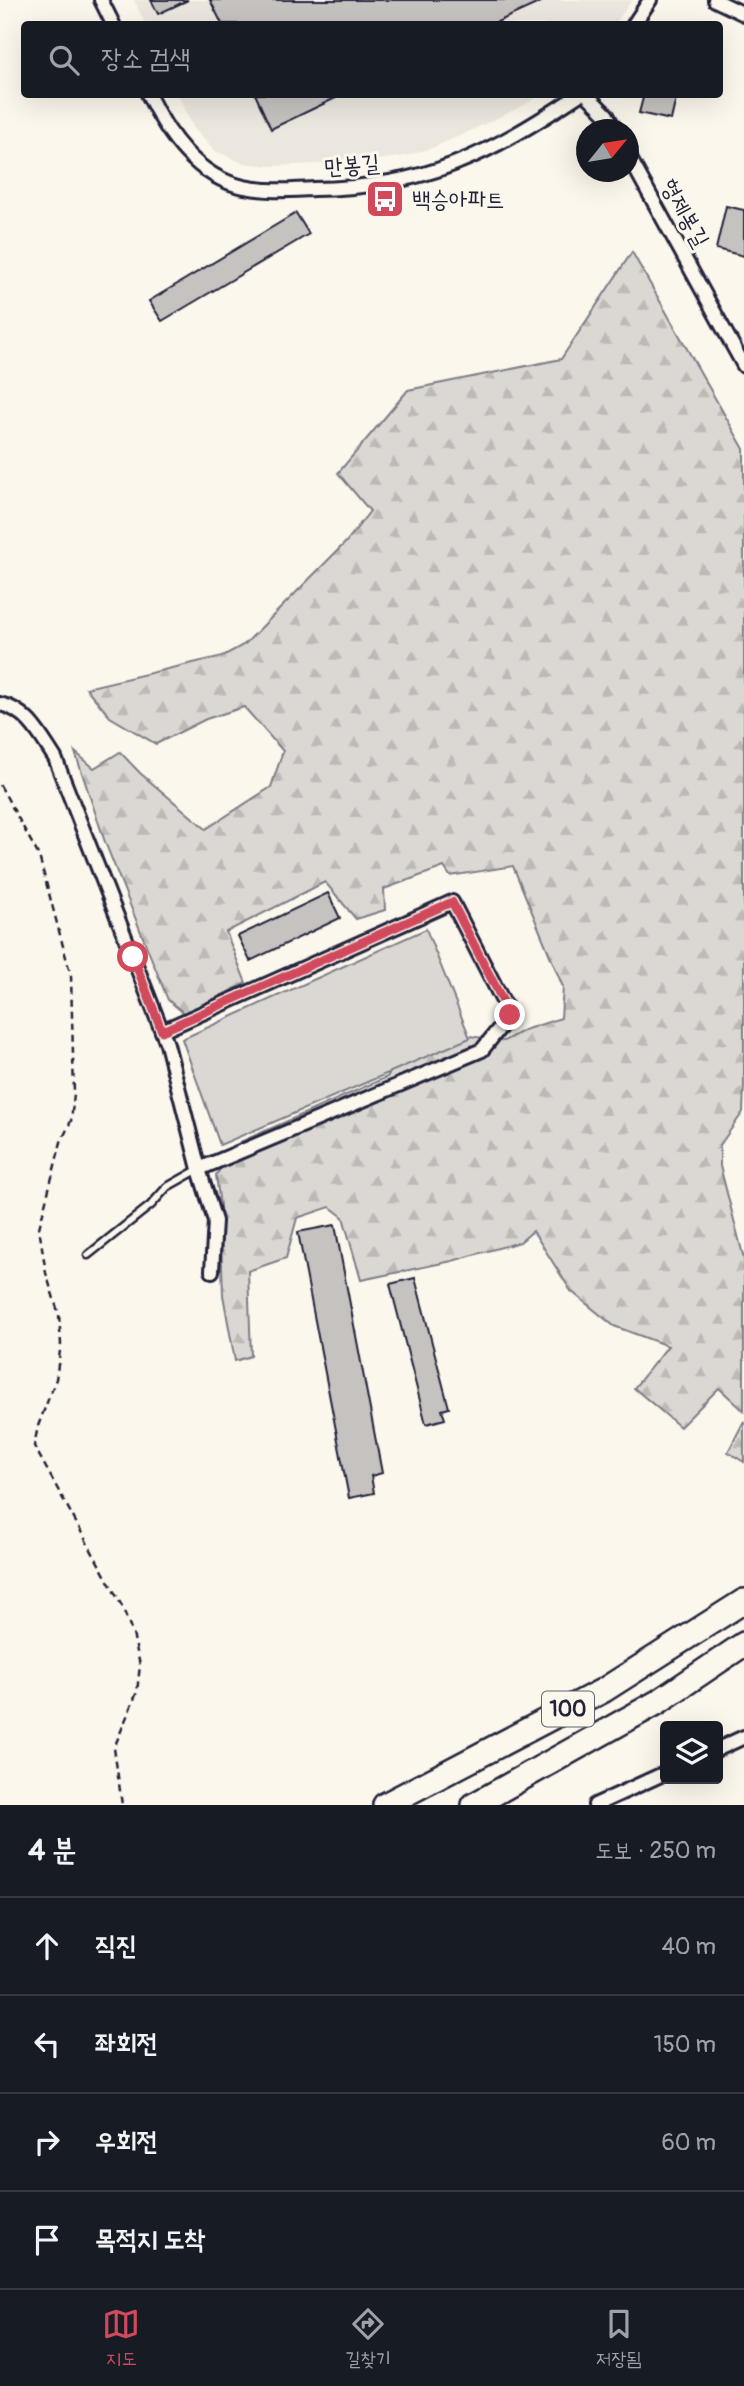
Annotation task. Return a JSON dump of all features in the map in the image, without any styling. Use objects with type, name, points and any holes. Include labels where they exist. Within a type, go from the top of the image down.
[{"type":"highway","name":"100","points":[[385,1805],[604,1690],[744,1601]]},
{"type":"highway","name":"100","points":[[474,1805],[658,1702],[744,1644]]},
{"type":"street","points":[[101,0],[112,21]]},
{"type":"street","points":[[636,21],[650,0]]},
{"type":"street","points":[[715,0],[744,14]]},
{"type":"street","name":"만봉길","points":[[150,98],[176,144],[197,163],[223,179],[244,187],[277,190],[383,185],[432,173],[478,155],[533,126],[574,98]]},
{"type":"street","points":[[590,98],[609,119]]},
{"type":"street","name":"형제봉길","points":[[639,175],[744,366]]},
{"type":"street","points":[[0,704],[8,706],[29,720],[55,758],[162,1031],[215,1221],[212,1271]]},
{"type":"street","points":[[162,1031],[452,902],[510,1015],[482,1050],[199,1169]]},
{"type":"street","points":[[723,1747],[744,1737]]},
{"type":"street","points":[[595,1805],[660,1775]]},
{"type":"lane","points":[[88,1255],[151,1205],[167,1187],[199,1169]]},
{"type":"path","points":[[0,785],[39,856],[71,976],[74,1094],[71,1121],[61,1142],[39,1228],[46,1273],[59,1315],[61,1344],[56,1379],[38,1426],[34,1446],[122,1606],[133,1634],[140,1665],[137,1692],[114,1748],[122,1805]]},
{"type":"shaded area","points":[[134,0],[632,0],[617,21],[144,21]]},
{"type":"shaded area","points":[[179,98],[536,98],[432,148],[406,156],[362,162],[270,166],[243,163],[215,151],[194,129]]},
{"type":"green space","points":[[632,252],[744,449],[744,1085],[743,1112],[720,1145],[720,1166],[744,1259],[744,1411],[719,1388],[680,1427],[634,1388],[668,1346],[614,1326],[571,1291],[533,1231],[520,1242],[452,1261],[361,1280],[343,1217],[330,1207],[297,1218],[286,1258],[248,1271],[251,1356],[235,1361],[223,1295],[220,1206],[216,1175],[240,1142],[387,1077],[403,1053],[449,1033],[504,1041],[524,1030],[561,1018],[563,987],[513,866],[450,876],[444,867],[384,889],[385,910],[356,919],[325,882],[226,932],[246,983],[185,1014],[168,1000],[105,842],[75,752],[94,768],[120,752],[140,773],[206,829],[271,787],[283,751],[244,707],[206,719],[156,744],[110,717],[86,688],[223,656],[245,644],[346,542],[370,511],[338,473],[408,390],[561,359]]},
{"type":"green space","points":[[426,929],[470,1038],[220,1145],[182,1039]]},
{"type":"green space","points":[[744,1421],[744,1462],[728,1452]]},
{"type":"building","points":[[151,0],[188,0],[158,14]]},
{"type":"building","points":[[210,0],[545,0],[500,21],[220,21]]},
{"type":"building","points":[[257,98],[336,98],[271,129]]},
{"type":"building","points":[[643,98],[676,98],[671,120],[639,113]]},
{"type":"building","points":[[726,206],[744,210],[744,256],[716,249]]},
{"type":"building","points":[[296,213],[309,234],[162,321],[149,301]]},
{"type":"building","points":[[328,893],[340,918],[250,961],[238,936]]},
{"type":"building","points":[[335,1225],[382,1473],[371,1476],[374,1493],[349,1498],[298,1232]]},
{"type":"building","points":[[415,1278],[449,1408],[442,1410],[445,1419],[426,1424],[390,1284]]},
{"type":"place","name":"백승아파트","points":[[385,199]]},
{"type":"route","points":[[133,957],[162,1031],[452,902],[510,1015]]}]
